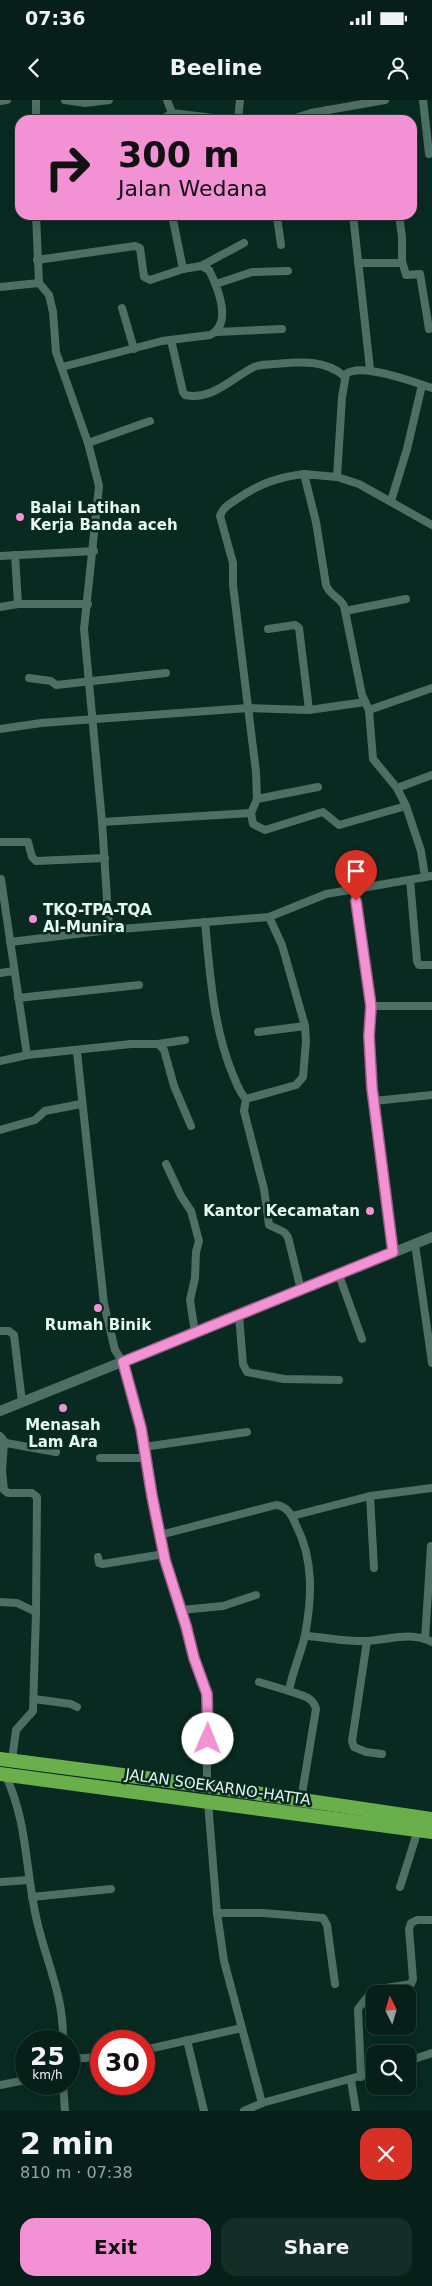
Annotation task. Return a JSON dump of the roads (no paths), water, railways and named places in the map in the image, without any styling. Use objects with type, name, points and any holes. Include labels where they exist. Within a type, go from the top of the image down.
[{"type":"highway","name":"JALAN SOEKARNO-HATTA","points":[[6,1760],[207,1786],[432,1819]]},
{"type":"highway","points":[[98,1787],[100,1773]]},
{"type":"highway","name":"JALAN SOEKARNO-HATTA","points":[[3,1774],[432,1832]]},
{"type":"street","points":[[0,102],[7,100]]},
{"type":"street","points":[[36,100],[36,115]]},
{"type":"street","points":[[65,100],[85,103],[109,100]]},
{"type":"street","points":[[167,100],[172,113]]},
{"type":"street","points":[[238,115],[240,100]]},
{"type":"street","points":[[307,115],[384,100]]},
{"type":"street","points":[[423,100],[429,154]]},
{"type":"street","points":[[326,110],[328,115]]},
{"type":"street","points":[[169,115],[172,113],[189,115]]},
{"type":"street","points":[[36,220],[39,283],[49,295],[53,312],[56,352],[88,443],[100,486],[84,629],[105,858],[109,930]]},
{"type":"street","points":[[173,220],[183,269]]},
{"type":"street","points":[[277,220],[281,245]]},
{"type":"street","points":[[354,220],[370,369]]},
{"type":"street","points":[[400,220],[402,261],[406,275],[420,274],[429,329]]},
{"type":"street","points":[[37,260],[135,246],[140,248],[144,277],[150,280],[183,269],[201,266],[244,243]]},
{"type":"street","points":[[358,263],[399,263],[402,261]]},
{"type":"street","points":[[201,266],[209,270],[216,284],[221,303],[221,325],[216,332]]},
{"type":"street","points":[[216,284],[252,272],[288,272]]},
{"type":"street","points":[[0,287],[39,283]]},
{"type":"street","points":[[122,308],[134,349]]},
{"type":"street","points":[[62,367],[171,340],[210,335],[216,332],[282,329]]},
{"type":"street","points":[[171,340],[185,395],[191,396],[217,390],[259,366],[311,363],[332,367],[344,376]]},
{"type":"street","points":[[337,477],[344,376],[350,371],[370,369],[432,388]]},
{"type":"street","points":[[391,501],[407,449],[422,385]]},
{"type":"street","points":[[88,443],[150,420]]},
{"type":"street","points":[[10,942],[109,930],[269,916],[312,898],[429,877],[406,806],[397,788],[373,759],[369,710],[364,702],[346,611],[343,603],[330,594],[326,585],[316,522],[304,474]]},
{"type":"street","points":[[406,806],[339,825],[323,812],[265,830],[253,824],[252,813],[257,799],[233,585],[233,564],[220,516],[226,506],[261,484],[287,476],[304,474],[337,477],[366,487],[432,525]]},
{"type":"street","points":[[0,556],[94,551]]},
{"type":"street","points":[[15,555],[18,604]]},
{"type":"street","points":[[346,611],[406,599]]},
{"type":"street","points":[[0,607],[18,604],[88,604]]},
{"type":"street","points":[[268,629],[295,625],[298,628],[309,710]]},
{"type":"street","points":[[29,678],[51,681],[56,685],[166,673]]},
{"type":"street","points":[[369,710],[432,688]]},
{"type":"street","points":[[0,729],[92,719],[248,708],[309,710],[364,702]]},
{"type":"street","points":[[397,788],[432,776]]},
{"type":"street","points":[[257,799],[318,787]]},
{"type":"street","points":[[102,822],[252,813]]},
{"type":"street","points":[[0,842],[26,841],[30,843],[33,859],[36,861],[105,858]]},
{"type":"street","points":[[1,879],[27,1055]]},
{"type":"street","points":[[410,880],[417,963],[432,964]]},
{"type":"street","points":[[354,889],[371,1006],[369,1036],[374,1101],[393,1252]]},
{"type":"street","points":[[246,1099],[301,1082],[303,1076],[306,1045],[305,1026],[282,945],[269,916]]},
{"type":"street","points":[[205,922],[219,1038],[240,1091],[246,1099],[244,1111],[246,1127],[264,1189],[269,1225],[284,1232],[288,1237],[301,1290]]},
{"type":"street","points":[[0,973],[14,971]]},
{"type":"street","points":[[18,998],[139,985]]},
{"type":"street","points":[[371,1006],[432,1006]]},
{"type":"street","points":[[258,1032],[305,1026]]},
{"type":"street","points":[[0,1061],[27,1055],[77,1052],[131,1044],[158,1044],[185,1040]]},
{"type":"street","points":[[158,1044],[164,1050],[174,1086],[191,1126]]},
{"type":"street","points":[[77,1052],[81,1104],[104,1304],[115,1350],[123,1362],[144,1447],[164,1554],[194,1658],[207,1694],[207,1786]]},
{"type":"street","points":[[374,1101],[432,1095]]},
{"type":"street","points":[[0,1130],[35,1120],[45,1111],[81,1104]]},
{"type":"street","points":[[166,1164],[181,1196],[191,1211],[199,1242],[196,1252],[195,1278],[190,1300],[195,1333]]},
{"type":"street","points":[[0,1411],[432,1237]]},
{"type":"street","points":[[415,1244],[432,1363]]},
{"type":"street","points":[[339,1275],[362,1339]]},
{"type":"street","points":[[239,1315],[243,1364],[247,1372],[284,1379],[339,1380]]},
{"type":"street","points":[[0,1331],[9,1331],[14,1335],[22,1402]]},
{"type":"street","points":[[144,1447],[248,1432]]},
{"type":"street","points":[[6,1760],[16,1730],[25,1719],[31,1716],[34,1700],[38,1497],[32,1493],[8,1493],[4,1490],[2,1439],[56,1452]]},
{"type":"street","points":[[100,1458],[145,1458]]},
{"type":"street","points":[[292,1516],[370,1496],[432,1488]]},
{"type":"street","points":[[370,1496],[374,1568]]},
{"type":"street","points":[[160,1535],[276,1505],[286,1509],[292,1516],[304,1540],[312,1584],[305,1636],[289,1691]]},
{"type":"street","points":[[305,1636],[367,1641],[393,1636],[429,1640],[431,1546]]},
{"type":"street","points":[[98,1557],[99,1563],[103,1564],[164,1554]]},
{"type":"street","points":[[181,1610],[223,1606],[256,1595]]},
{"type":"street","points":[[0,1602],[17,1603],[36,1612]]},
{"type":"street","points":[[367,1641],[352,1741],[354,1747],[366,1752],[382,1754]]},
{"type":"street","points":[[258,1682],[309,1698],[313,1701],[316,1709],[301,1800]]},
{"type":"street","points":[[34,1700],[72,1704],[77,1707]]},
{"type":"street","points":[[3,1774],[14,1794],[24,1833],[32,1897],[42,1943],[57,1985],[64,2030]]},
{"type":"street","points":[[208,1802],[224,1961],[262,2104]]},
{"type":"street","points":[[400,1887],[418,1830]]},
{"type":"street","points":[[0,1882],[30,1880]]},
{"type":"street","points":[[32,1897],[111,1889]]},
{"type":"street","points":[[218,1913],[263,1913],[324,1918],[327,1925],[335,1984]]},
{"type":"street","points":[[361,2077],[358,2009],[373,1990],[411,1984],[413,1979],[409,1929],[411,1923],[417,1920],[432,1920]]},
{"type":"street","points":[[155,2047],[242,2028]]},
{"type":"street","points":[[187,2040],[204,2111]]},
{"type":"street","points":[[416,2058],[432,2053]]},
{"type":"street","points":[[244,2111],[262,2104],[366,2075]]},
{"type":"street","points":[[351,2080],[356,2111]]},
{"type":"street","points":[[0,2085],[15,2082]]},
{"type":"street","points":[[64,2095],[65,2111]]},
{"type":"place","name":"Balai Latihan Kerja Banda aceh","points":[[20,517]]},
{"type":"place","name":"TKQ-TPA-TQA Al-Munira","points":[[33,919]]},
{"type":"place","name":"Kantor Kecamatan","points":[[370,1211]]},
{"type":"place","name":"Rumah Binik","points":[[98,1308]]},
{"type":"place","name":"Menasah Lam Ara","points":[[63,1408]]}]
